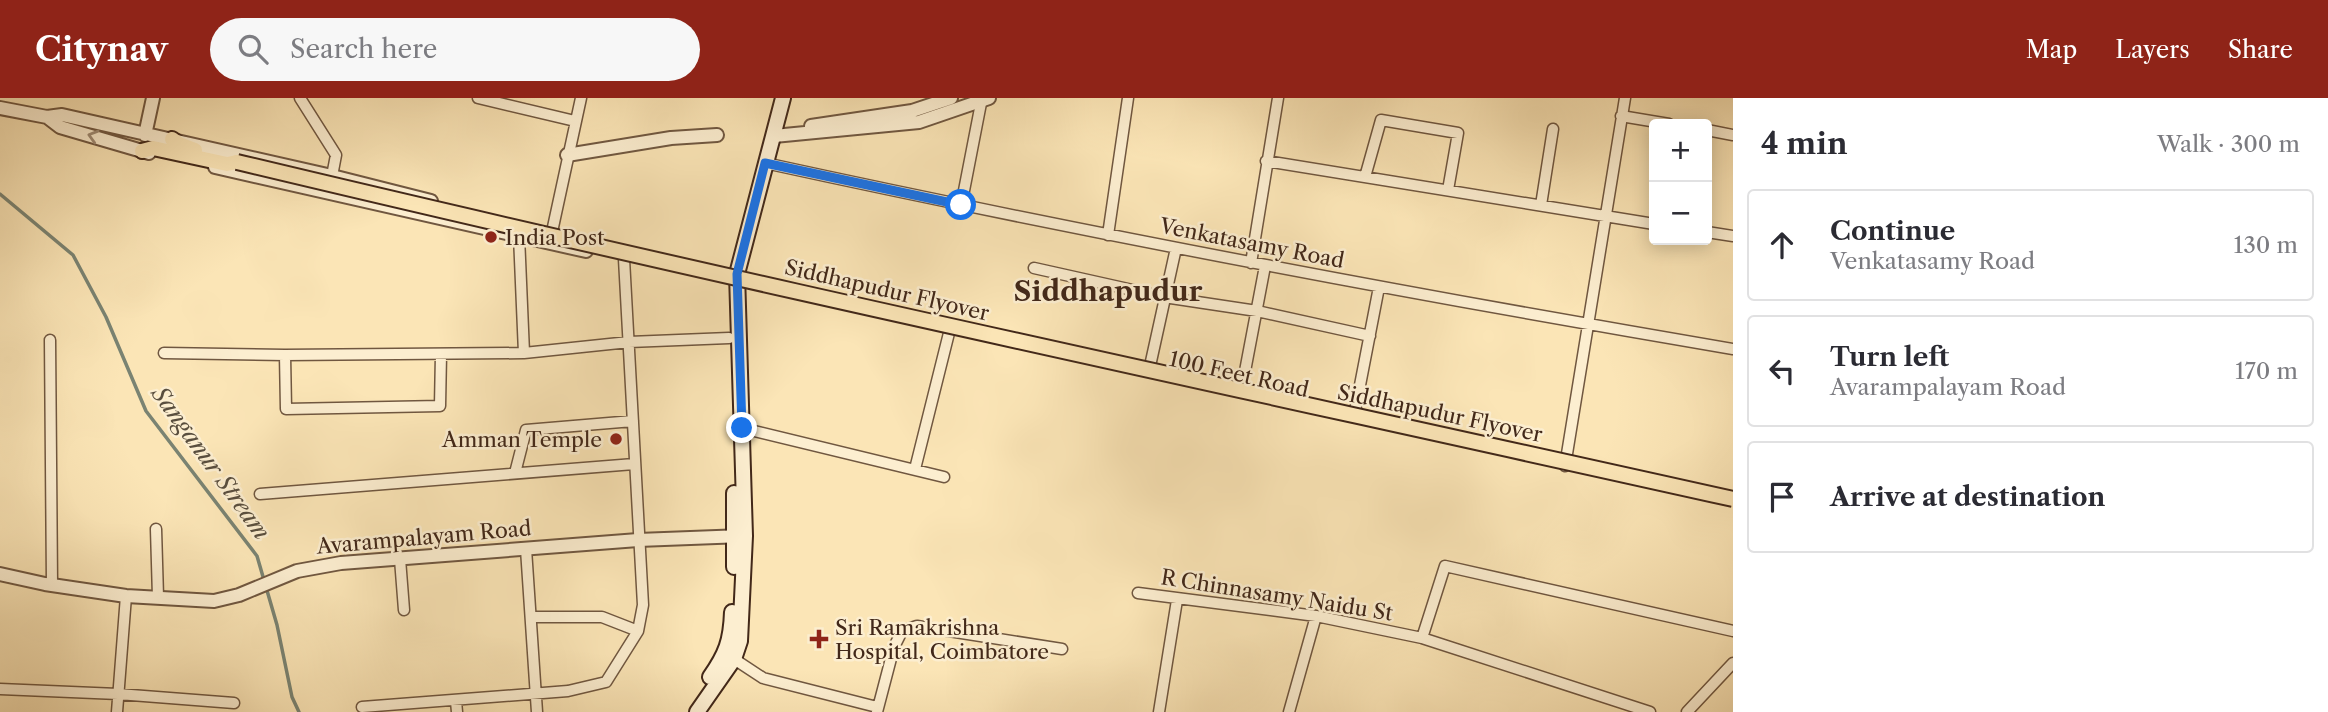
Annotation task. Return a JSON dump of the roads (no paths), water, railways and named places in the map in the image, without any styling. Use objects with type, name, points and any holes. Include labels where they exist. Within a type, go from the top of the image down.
[{"type":"main road","points":[[739,536],[729,338],[734,280],[783,98]]},
{"type":"main road","name":"Siddhapudur Flyover","points":[[172,139],[198,154]]},
{"type":"main road","name":"Siddhapudur Flyover","points":[[142,151],[153,148],[237,162],[535,233],[1733,501]]},
{"type":"main road","points":[[697,712],[730,656],[739,536],[742,428],[734,280]]},
{"type":"main road","name":"100 Feet Road","points":[[734,280],[1355,411],[1733,501]]},
{"type":"main road","name":"100 Feet Road","points":[[734,280],[949,333],[1566,462],[1733,493]]},
{"type":"main road","points":[[686,712],[730,656]]},
{"type":"street","points":[[145,135],[153,98]]},
{"type":"street","points":[[300,98],[336,155],[332,176]]},
{"type":"street","points":[[478,98],[575,121]]},
{"type":"street","points":[[551,237],[581,98]]},
{"type":"street","points":[[775,134],[912,111],[951,98]]},
{"type":"street","points":[[775,134],[919,122],[985,98]]},
{"type":"street","points":[[961,205],[985,98]]},
{"type":"street","points":[[1108,235],[1128,98]]},
{"type":"street","points":[[1251,263],[1278,98]]},
{"type":"street","points":[[1566,462],[1625,98]]},
{"type":"street","points":[[0,108],[47,117],[62,116],[332,176],[624,259],[734,280]]},
{"type":"street","points":[[47,117],[60,127],[142,151],[519,236],[551,237],[734,280]]},
{"type":"street","points":[[1621,117],[1649,121]]},
{"type":"street","points":[[1365,177],[1381,120],[1458,133],[1448,190]]},
{"type":"street","points":[[1541,205],[1553,129]]},
{"type":"street","points":[[1712,131],[1733,135]]},
{"type":"street","points":[[567,155],[671,138],[717,135]]},
{"type":"street","points":[[1266,161],[1649,223]]},
{"type":"street","name":"Venkatasamy Road","points":[[765,163],[1265,266],[1733,349]]},
{"type":"street","points":[[1712,233],[1733,236]]},
{"type":"street","points":[[519,236],[524,353]]},
{"type":"street","points":[[1150,366],[1176,248]]},
{"type":"street","points":[[362,707],[456,707],[568,691],[606,682],[638,631],[643,605],[624,259]]},
{"type":"street","points":[[1242,387],[1265,266]]},
{"type":"street","points":[[1034,268],[1164,297],[1257,311],[1370,336]]},
{"type":"street","points":[[1355,411],[1379,287]]},
{"type":"street","points":[[915,469],[949,333]]},
{"type":"street","points":[[164,353],[524,353],[629,342],[729,338]]},
{"type":"street","points":[[50,340],[52,585]]},
{"type":"street","points":[[285,355],[286,408],[440,406],[442,354]]},
{"type":"street","points":[[515,473],[526,429],[633,421]]},
{"type":"street","points":[[742,428],[944,477]]},
{"type":"street","points":[[260,494],[634,464]]},
{"type":"street","points":[[156,529],[158,597]]},
{"type":"street","name":"Avarampalayam Road","points":[[0,575],[126,596],[214,601],[239,595],[297,571],[341,563],[638,540],[739,536]]},
{"type":"street","points":[[526,549],[537,712]]},
{"type":"street","points":[[400,559],[404,610]]},
{"type":"street","points":[[1422,638],[1445,566],[1733,631]]},
{"type":"street","name":"R Chinnasamy Naidu St","points":[[1138,593],[1316,616],[1422,638],[1650,712]]},
{"type":"street","points":[[117,712],[126,596]]},
{"type":"street","points":[[1159,712],[1177,600]]},
{"type":"street","points":[[1289,712],[1316,616]]},
{"type":"street","points":[[531,617],[602,617],[638,631]]},
{"type":"street","points":[[730,656],[763,678],[877,710],[902,631],[918,626],[1062,649]]},
{"type":"street","points":[[1687,712],[1733,663]]},
{"type":"street","points":[[0,689],[234,703]]},
{"type":"waterway","name":"Sanganur Stream","points":[[0,194],[73,255],[106,317],[146,411],[257,556],[277,625],[292,697],[299,712]]},
{"type":"place","name":"India Post","points":[[491,237]]},
{"type":"place","name":"Amman Temple","points":[[616,439]]},
{"type":"place","name":"Sri Ramakrishna Hospital, Coimbatore","points":[[819,639]]},
{"type":"district","name":"Siddhapudur","points":[[1108,291]]}]
